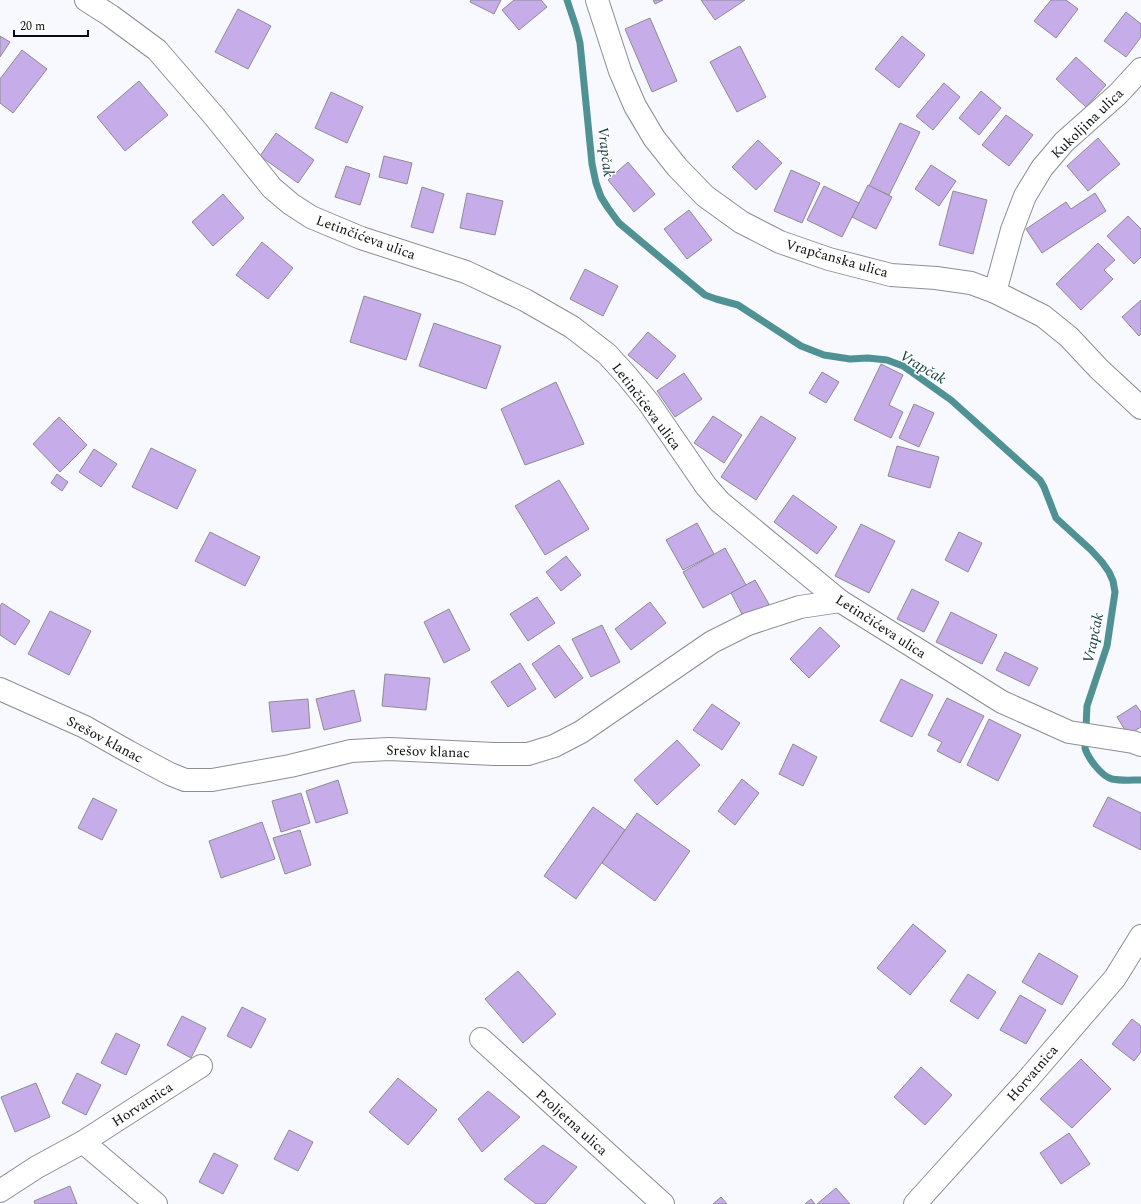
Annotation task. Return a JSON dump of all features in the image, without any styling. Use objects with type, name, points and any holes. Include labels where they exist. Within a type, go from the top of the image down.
[{"type":"street","name":"Letinčićeva ulica","points":[[86,0],[111,16],[157,50],[214,116],[272,188],[290,204],[311,218],[361,238],[466,272],[525,300],[572,327],[607,354],[649,404],[706,486],[720,502],[840,601],[1002,702],[1069,732],[1133,742],[1141,745]]},
{"type":"street","name":"Vrapčanska ulica","points":[[597,0],[620,71],[635,106],[654,138],[677,167],[705,196],[741,222],[780,242],[829,259],[891,275],[936,278],[971,283],[995,292],[1043,316],[1069,337],[1099,369],[1141,408]]},
{"type":"street","name":"Kukoljina ulica","points":[[995,292],[1012,230],[1025,196],[1042,168],[1064,142],[1118,94],[1141,69]]},
{"type":"street","name":"Srešov klanac","points":[[0,689],[85,726],[136,756],[184,780],[212,780],[290,766],[351,751],[388,749],[494,754],[528,754],[554,746],[581,732],[712,642],[748,624],[800,607],[840,601]]},
{"type":"street","name":"Horvatnica","points":[[914,1204],[1029,1078],[1115,978],[1141,936]]},
{"type":"street","name":"Proljetna ulica","points":[[480,1039],[663,1204]]},
{"type":"street","name":"Horvatnica","points":[[0,1191],[36,1167],[83,1142],[201,1066]]},
{"type":"street","points":[[83,1142],[156,1204]]},
{"type":"building","points":[[471,0],[501,0],[494,14],[470,2]]},
{"type":"building","points":[[514,0],[541,0],[547,7],[519,30],[502,10]]},
{"type":"building","points":[[653,0],[663,0],[655,4]]},
{"type":"building","points":[[701,0],[745,0],[715,20]]},
{"type":"building","points":[[1051,0],[1066,0],[1078,9],[1056,38],[1034,21]]},
{"type":"building","points":[[238,9],[271,26],[248,69],[215,52]]},
{"type":"building","points":[[1126,12],[1141,24],[1141,37],[1126,57],[1104,41]]},
{"type":"building","points":[[650,18],[677,81],[652,92],[625,29]]},
{"type":"building","points":[[0,36],[10,42],[0,57]]},
{"type":"building","points":[[902,36],[925,55],[899,88],[875,69]]},
{"type":"building","points":[[740,46],[766,97],[737,112],[710,62]]},
{"type":"building","points":[[22,50],[47,69],[13,113],[0,103],[0,79]]},
{"type":"building","points":[[1076,57],[1106,85],[1086,107],[1056,79]]},
{"type":"building","points":[[139,81],[168,115],[125,151],[97,117]]},
{"type":"building","points":[[944,83],[960,97],[933,130],[916,116]]},
{"type":"building","points":[[981,91],[1001,108],[979,135],[959,118]]},
{"type":"building","points":[[331,92],[363,107],[347,143],[315,128]]},
{"type":"building","points":[[1006,115],[1033,135],[1009,166],[982,145]]},
{"type":"building","points":[[900,123],[920,132],[889,195],[869,186]]},
{"type":"building","points":[[276,133],[314,160],[298,183],[260,156]]},
{"type":"building","points":[[1098,138],[1120,164],[1088,191],[1067,166]]},
{"type":"building","points":[[758,140],[782,163],[756,190],[732,167]]},
{"type":"building","points":[[384,156],[412,163],[407,184],[379,177]]},
{"type":"building","points":[[628,162],[655,194],[634,212],[608,180]]},
{"type":"building","points":[[931,165],[956,181],[939,206],[915,189]]},
{"type":"building","points":[[346,166],[370,174],[360,205],[335,197]]},
{"type":"building","points":[[791,170],[820,183],[802,223],[774,211]]},
{"type":"building","points":[[868,185],[892,197],[876,229],[852,217]]},
{"type":"building","points":[[824,186],[859,203],[842,237],[807,220]]},
{"type":"building","points":[[422,187],[444,194],[433,233],[411,227]]},
{"type":"building","points":[[953,191],[987,200],[973,254],[939,245]]},
{"type":"building","points":[[467,193],[503,201],[495,235],[460,228]]},
{"type":"building","points":[[1095,193],[1106,211],[1042,253],[1026,229],[1066,202],[1071,209]]},
{"type":"building","points":[[223,194],[244,218],[213,246],[192,222]]},
{"type":"building","points":[[689,210],[712,240],[687,259],[664,229]]},
{"type":"building","points":[[1128,216],[1141,229],[1141,257],[1134,264],[1107,236]]},
{"type":"building","points":[[262,242],[293,268],[268,299],[236,275]]},
{"type":"building","points":[[1098,243],[1115,260],[1104,270],[1113,279],[1081,310],[1056,284]]},
{"type":"building","points":[[585,269],[618,286],[603,316],[570,299]]},
{"type":"building","points":[[364,296],[421,314],[406,360],[350,342]]},
{"type":"building","points":[[1141,300],[1141,334],[1139,336],[1122,317]]},
{"type":"building","points":[[434,323],[501,346],[486,389],[419,366]]},
{"type":"building","points":[[648,332],[676,356],[657,379],[628,355]]},
{"type":"building","points":[[881,364],[903,375],[889,405],[903,412],[891,438],[854,420]]},
{"type":"building","points":[[822,372],[839,382],[826,403],[809,393]]},
{"type":"building","points":[[684,373],[702,399],[675,417],[657,391]]},
{"type":"building","points":[[556,382],[584,444],[525,465],[501,409]]},
{"type":"building","points":[[914,404],[934,413],[919,447],[899,438]]},
{"type":"building","points":[[713,416],[742,435],[724,463],[694,443]]},
{"type":"building","points":[[761,416],[796,438],[756,500],[721,477]]},
{"type":"building","points":[[59,417],[87,445],[60,472],[33,444]]},
{"type":"building","points":[[897,446],[939,457],[930,488],[888,476]]},
{"type":"building","points":[[151,448],[196,470],[177,509],[132,487]]},
{"type":"building","points":[[94,449],[117,464],[101,487],[79,472]]},
{"type":"building","points":[[57,474],[68,482],[62,491],[51,483]]},
{"type":"building","points":[[559,480],[589,529],[545,555],[515,506]]},
{"type":"building","points":[[793,495],[837,527],[817,554],[774,522]]},
{"type":"building","points":[[697,523],[714,554],[683,570],[666,540]]},
{"type":"building","points":[[861,524],[895,541],[869,593],[835,576]]},
{"type":"building","points":[[210,532],[260,557],[245,586],[195,561]]},
{"type":"building","points":[[959,532],[982,543],[968,572],[945,560]]},
{"type":"building","points":[[725,548],[746,585],[703,608],[683,572]]},
{"type":"building","points":[[566,556],[581,575],[561,591],[546,572]]},
{"type":"building","points":[[755,580],[770,606],[745,620],[731,593]]},
{"type":"building","points":[[912,589],[939,602],[924,632],[897,619]]},
{"type":"building","points":[[537,597],[555,623],[528,641],[510,614]]},
{"type":"building","points":[[650,602],[666,623],[631,650],[615,629]]},
{"type":"building","points":[[2,603],[30,621],[15,645],[0,635],[0,606]]},
{"type":"building","points":[[449,609],[470,650],[444,663],[424,622]]},
{"type":"building","points":[[50,611],[91,631],[69,675],[28,654]]},
{"type":"building","points":[[951,612],[997,635],[982,664],[936,642]]},
{"type":"building","points":[[602,625],[620,662],[591,677],[572,639]]},
{"type":"building","points":[[820,627],[840,646],[809,678],[790,659]]},
{"type":"building","points":[[559,645],[583,678],[555,698],[532,664]]},
{"type":"building","points":[[1005,652],[1038,668],[1029,686],[996,670]]},
{"type":"building","points":[[520,663],[536,689],[508,707],[491,682]]},
{"type":"building","points":[[385,674],[430,678],[426,710],[382,706]]},
{"type":"building","points":[[901,679],[933,695],[912,737],[880,721]]},
{"type":"building","points":[[354,690],[361,721],[324,730],[316,699]]},
{"type":"building","points":[[947,698],[984,716],[960,763],[937,751],[942,742],[928,735]]},
{"type":"building","points":[[308,699],[310,728],[272,732],[269,702]]},
{"type":"building","points":[[712,704],[740,723],[722,750],[693,730]]},
{"type":"building","points":[[1136,705],[1141,712],[1141,727],[1128,735],[1117,717]]},
{"type":"building","points":[[989,719],[1021,735],[998,781],[967,765]]},
{"type":"building","points":[[677,740],[700,765],[657,805],[634,780]]},
{"type":"building","points":[[793,744],[817,757],[803,786],[779,774]]},
{"type":"building","points":[[742,779],[759,793],[735,825],[718,811]]},
{"type":"building","points":[[338,780],[348,813],[316,823],[306,791]]},
{"type":"building","points":[[301,793],[310,823],[281,832],[272,801]]},
{"type":"building","points":[[1108,797],[1141,813],[1141,850],[1093,826]]},
{"type":"building","points":[[93,798],[117,810],[102,840],[78,828]]},
{"type":"building","points":[[593,807],[625,830],[576,899],[544,876]]},
{"type":"building","points":[[637,813],[690,851],[655,901],[602,863]]},
{"type":"building","points":[[262,822],[275,859],[221,878],[209,841]]},
{"type":"building","points":[[300,830],[311,865],[285,874],[273,838]]},
{"type":"building","points":[[913,924],[946,951],[910,995],[877,968]]},
{"type":"building","points":[[1039,953],[1078,976],[1062,1005],[1022,982]]},
{"type":"building","points":[[518,971],[556,1014],[523,1043],[485,999]]},
{"type":"building","points":[[968,974],[996,992],[978,1019],[950,1001]]},
{"type":"building","points":[[1020,995],[1046,1010],[1026,1044],[1000,1030]]},
{"type":"building","points":[[242,1007],[266,1019],[251,1048],[227,1036]]},
{"type":"building","points":[[182,1016],[206,1028],[191,1058],[167,1045]]},
{"type":"building","points":[[1132,1019],[1141,1026],[1141,1052],[1134,1061],[1112,1044]]},
{"type":"building","points":[[116,1033],[140,1045],[126,1075],[101,1063]]},
{"type":"building","points":[[1081,1059],[1111,1089],[1072,1128],[1040,1099]]},
{"type":"building","points":[[921,1067],[952,1095],[925,1125],[894,1097]]},
{"type":"building","points":[[77,1073],[101,1085],[86,1115],[62,1103]]},
{"type":"building","points":[[398,1078],[437,1110],[408,1145],[369,1112]]},
{"type":"building","points":[[36,1083],[50,1117],[15,1132],[1,1097]]},
{"type":"building","points":[[488,1091],[520,1117],[482,1152],[458,1119]]},
{"type":"building","points":[[289,1130],[313,1142],[298,1171],[274,1159]]},
{"type":"building","points":[[1069,1133],[1090,1164],[1061,1184],[1040,1153]]},
{"type":"building","points":[[543,1145],[577,1167],[545,1204],[536,1204],[504,1179]]},
{"type":"building","points":[[214,1153],[238,1165],[223,1194],[199,1182]]},
{"type":"building","points":[[70,1186],[77,1204],[35,1204],[34,1201]]},
{"type":"building","points":[[836,1188],[850,1204],[817,1204]]},
{"type":"building","points":[[721,1197],[727,1204],[713,1204]]},
{"type":"building","points":[[811,1199],[815,1204],[805,1204]]},
{"type":"waterway","name":"Vrapčak","points":[[567,0],[580,43],[592,164],[596,183],[601,197],[619,223],[705,295],[738,305],[801,346],[824,355],[850,359],[868,358],[887,360],[903,366],[951,400],[1040,480],[1056,518],[1102,562],[1113,581],[1115,592],[1107,646],[1087,706],[1085,748],[1089,757],[1096,766],[1108,777],[1119,780],[1141,780]]}]
